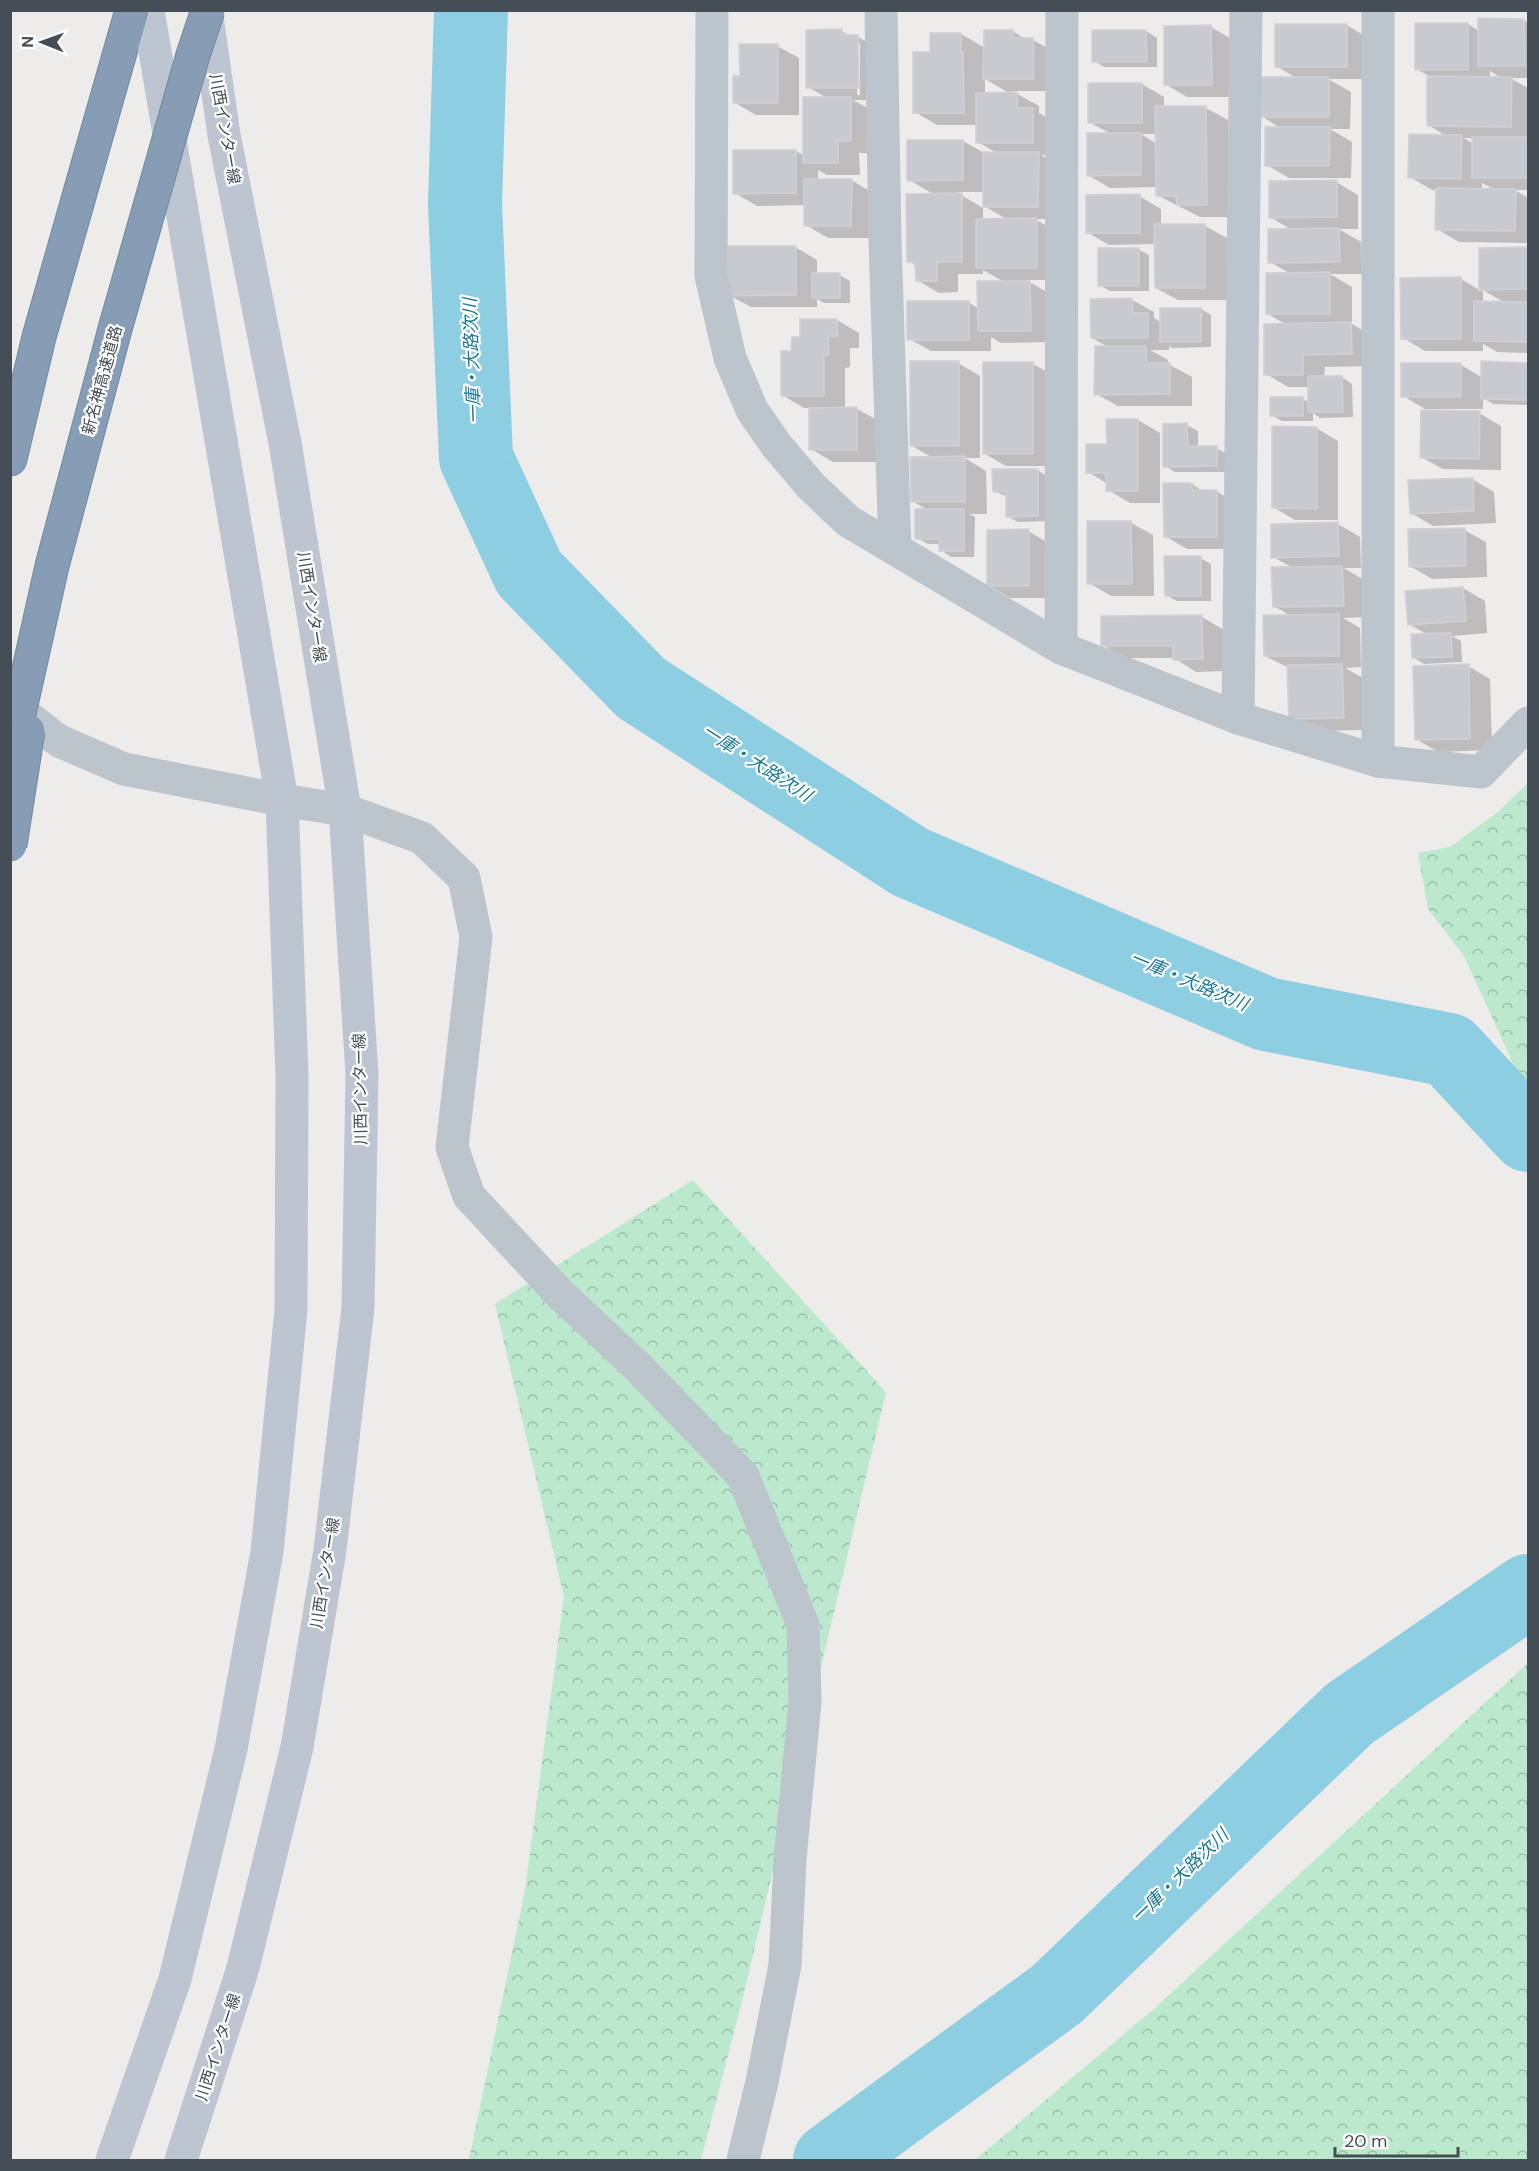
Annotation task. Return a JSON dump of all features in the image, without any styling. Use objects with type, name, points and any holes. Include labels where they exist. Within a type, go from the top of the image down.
[{"type":"highway","points":[[10,459],[39,337],[132,10]]},
{"type":"highway","name":"新名神高速道路","points":[[10,754],[52,566],[115,329],[207,10]]},
{"type":"highway","points":[[10,845],[52,566]]},
{"type":"main road","points":[[112,2160],[175,1979],[231,1749],[267,1552],[291,1310],[292,1075],[282,800],[148,10]]},
{"type":"main road","name":"川西インター線","points":[[181,2160],[243,1968],[297,1748],[330,1550],[358,1308],[362,1074],[345,810],[285,443],[224,135],[207,10]]},
{"type":"street","points":[[712,10],[711,276],[730,358],[752,410],[777,446],[811,486],[848,521],[1061,648],[1238,718],[1378,761],[1481,772],[1528,723]]},
{"type":"street","points":[[881,10],[885,240],[896,549]]},
{"type":"street","points":[[1061,648],[1062,10]]},
{"type":"street","points":[[1238,718],[1246,10]]},
{"type":"street","points":[[1378,10],[1378,761]]},
{"type":"street","points":[[10,703],[59,741],[124,769],[345,810],[422,838],[464,878],[476,938],[452,1146],[469,1196],[560,1294],[637,1366],[743,1476],[803,1625],[805,1702],[790,1859],[785,1965],[762,2082],[743,2160]]},
{"type":"green space","points":[[1528,783],[1528,1084],[1517,1072],[1464,956],[1428,909],[1418,853],[1450,847],[1499,811]]},
{"type":"green space","points":[[693,1180],[886,1392],[744,1993],[701,2160],[469,2160],[525,1890],[564,1597],[495,1304]]},
{"type":"green space","points":[[1528,1663],[1528,2160],[975,2160],[1156,2007]]},
{"type":"building","points":[[1478,18],[1524,19],[1525,66],[1478,66]]},
{"type":"building","points":[[1415,23],[1468,23],[1468,70],[1415,70]]},
{"type":"building","points":[[1275,24],[1347,24],[1347,67],[1275,67]]},
{"type":"building","points":[[1211,25],[1212,85],[1164,85],[1164,26]]},
{"type":"building","points":[[842,29],[842,35],[858,35],[859,88],[806,88],[806,30]]},
{"type":"building","points":[[984,30],[1013,30],[1013,38],[1033,38],[1034,79],[983,79]]},
{"type":"building","points":[[1092,30],[1146,30],[1147,62],[1092,62]]},
{"type":"building","points":[[930,33],[961,33],[964,113],[913,113],[913,52],[930,52]]},
{"type":"building","points":[[739,44],[778,44],[778,103],[733,103],[733,76],[740,76]]},
{"type":"building","points":[[1427,76],[1512,77],[1511,127],[1427,126]]},
{"type":"building","points":[[1259,77],[1329,77],[1329,117],[1259,117]]},
{"type":"building","points":[[1088,83],[1142,83],[1142,123],[1088,123]]},
{"type":"building","points":[[1017,92],[1017,108],[1033,108],[1033,143],[976,143],[976,93]]},
{"type":"building","points":[[803,97],[851,97],[851,141],[838,141],[838,163],[803,163]]},
{"type":"building","points":[[1155,106],[1206,106],[1207,205],[1177,205],[1176,196],[1156,196]]},
{"type":"building","points":[[1265,127],[1330,127],[1329,166],[1265,166]]},
{"type":"building","points":[[1087,133],[1141,133],[1141,175],[1087,176]]},
{"type":"building","points":[[1409,134],[1462,135],[1461,179],[1408,178]]},
{"type":"building","points":[[1472,137],[1528,137],[1528,178],[1472,178]]},
{"type":"building","points":[[907,140],[963,140],[963,180],[907,181]]},
{"type":"building","points":[[733,150],[796,150],[796,193],[733,194]]},
{"type":"building","points":[[983,152],[1039,152],[1038,207],[983,207]]},
{"type":"building","points":[[804,179],[852,179],[851,226],[804,226]]},
{"type":"building","points":[[1337,180],[1337,217],[1269,218],[1269,181]]},
{"type":"building","points":[[1436,188],[1516,189],[1515,231],[1435,230]]},
{"type":"building","points":[[962,193],[962,262],[937,262],[937,281],[916,281],[915,262],[907,262],[906,194]]},
{"type":"building","points":[[1140,194],[1140,233],[1086,233],[1086,195]]},
{"type":"building","points":[[1037,218],[1037,268],[976,268],[976,219]]},
{"type":"building","points":[[1154,224],[1205,224],[1205,288],[1155,288]]},
{"type":"building","points":[[1339,228],[1340,262],[1268,263],[1268,229]]},
{"type":"building","points":[[727,246],[796,246],[796,295],[728,296]]},
{"type":"building","points":[[1528,247],[1528,289],[1479,290],[1479,248]]},
{"type":"building","points":[[1098,248],[1139,248],[1139,286],[1098,286]]},
{"type":"building","points":[[1330,272],[1330,314],[1266,314],[1266,273]]},
{"type":"building","points":[[812,273],[840,273],[840,298],[812,298]]},
{"type":"building","points":[[1461,277],[1461,339],[1401,339],[1400,278]]},
{"type":"building","points":[[977,281],[1030,281],[1031,331],[978,331]]},
{"type":"building","points":[[1132,298],[1133,313],[1148,313],[1148,338],[1091,338],[1090,299]]},
{"type":"building","points":[[907,301],[969,301],[969,340],[907,340]]},
{"type":"building","points":[[1474,301],[1528,302],[1528,342],[1474,341]]},
{"type":"building","points":[[1160,308],[1201,308],[1201,342],[1160,342]]},
{"type":"building","points":[[800,319],[837,319],[838,336],[828,336],[829,355],[824,356],[824,396],[781,396],[781,351],[791,351],[792,337],[800,337]]},
{"type":"building","points":[[1351,322],[1352,354],[1303,355],[1303,375],[1264,375],[1264,324]]},
{"type":"building","points":[[1095,346],[1146,346],[1147,363],[1170,363],[1170,394],[1094,395]]},
{"type":"building","points":[[910,361],[959,361],[959,446],[910,446]]},
{"type":"building","points":[[1481,361],[1528,363],[1528,400],[1481,399]]},
{"type":"building","points":[[983,362],[1033,362],[1033,454],[983,454]]},
{"type":"building","points":[[1401,363],[1461,363],[1461,397],[1401,397]]},
{"type":"building","points":[[1308,376],[1342,376],[1343,412],[1308,412]]},
{"type":"building","points":[[1270,397],[1303,397],[1303,416],[1270,416]]},
{"type":"building","points":[[857,407],[857,450],[809,450],[809,408]]},
{"type":"building","points":[[1421,410],[1480,411],[1479,459],[1420,458]]},
{"type":"building","points":[[1106,419],[1138,419],[1138,491],[1106,491],[1106,473],[1086,473],[1086,444],[1107,444]]},
{"type":"building","points":[[1187,423],[1188,446],[1217,446],[1217,466],[1163,467],[1163,424]]},
{"type":"building","points":[[1272,426],[1317,427],[1317,509],[1272,508]]},
{"type":"building","points":[[965,456],[965,502],[911,502],[910,457]]},
{"type":"building","points":[[992,469],[1038,469],[1038,516],[1006,517],[1006,491],[993,492]]},
{"type":"building","points":[[1473,478],[1474,511],[1410,514],[1408,480]]},
{"type":"building","points":[[1163,483],[1192,483],[1192,490],[1217,490],[1217,537],[1164,537]]},
{"type":"building","points":[[915,509],[964,509],[964,551],[939,551],[939,539],[915,539]]},
{"type":"building","points":[[1087,521],[1131,521],[1132,584],[1087,584]]},
{"type":"building","points":[[1338,522],[1339,556],[1271,558],[1271,524]]},
{"type":"building","points":[[1465,528],[1466,566],[1409,567],[1408,529]]},
{"type":"building","points":[[1029,529],[1029,586],[987,586],[987,530]]},
{"type":"building","points":[[1164,556],[1201,556],[1201,596],[1165,596]]},
{"type":"building","points":[[1342,566],[1344,606],[1273,607],[1271,567]]},
{"type":"building","points":[[1463,587],[1466,621],[1408,625],[1405,591]]},
{"type":"building","points":[[1339,614],[1339,656],[1264,656],[1263,615]]},
{"type":"building","points":[[1202,615],[1203,659],[1173,660],[1173,646],[1101,646],[1101,616]]},
{"type":"building","points":[[1451,633],[1452,657],[1412,658],[1411,634]]},
{"type":"building","points":[[1342,664],[1344,718],[1289,719],[1287,665]]},
{"type":"building","points":[[1469,664],[1470,739],[1415,740],[1413,666]]},
{"type":"waterway","name":"一庫・大路次川","points":[[471,10],[465,204],[476,458],[529,573],[641,688],[910,862],[1266,1014],[1449,1050],[1528,1135]]},
{"type":"waterway","name":"一庫・大路次川","points":[[830,2160],[1057,1994],[1349,1714],[1528,1591]]}]
